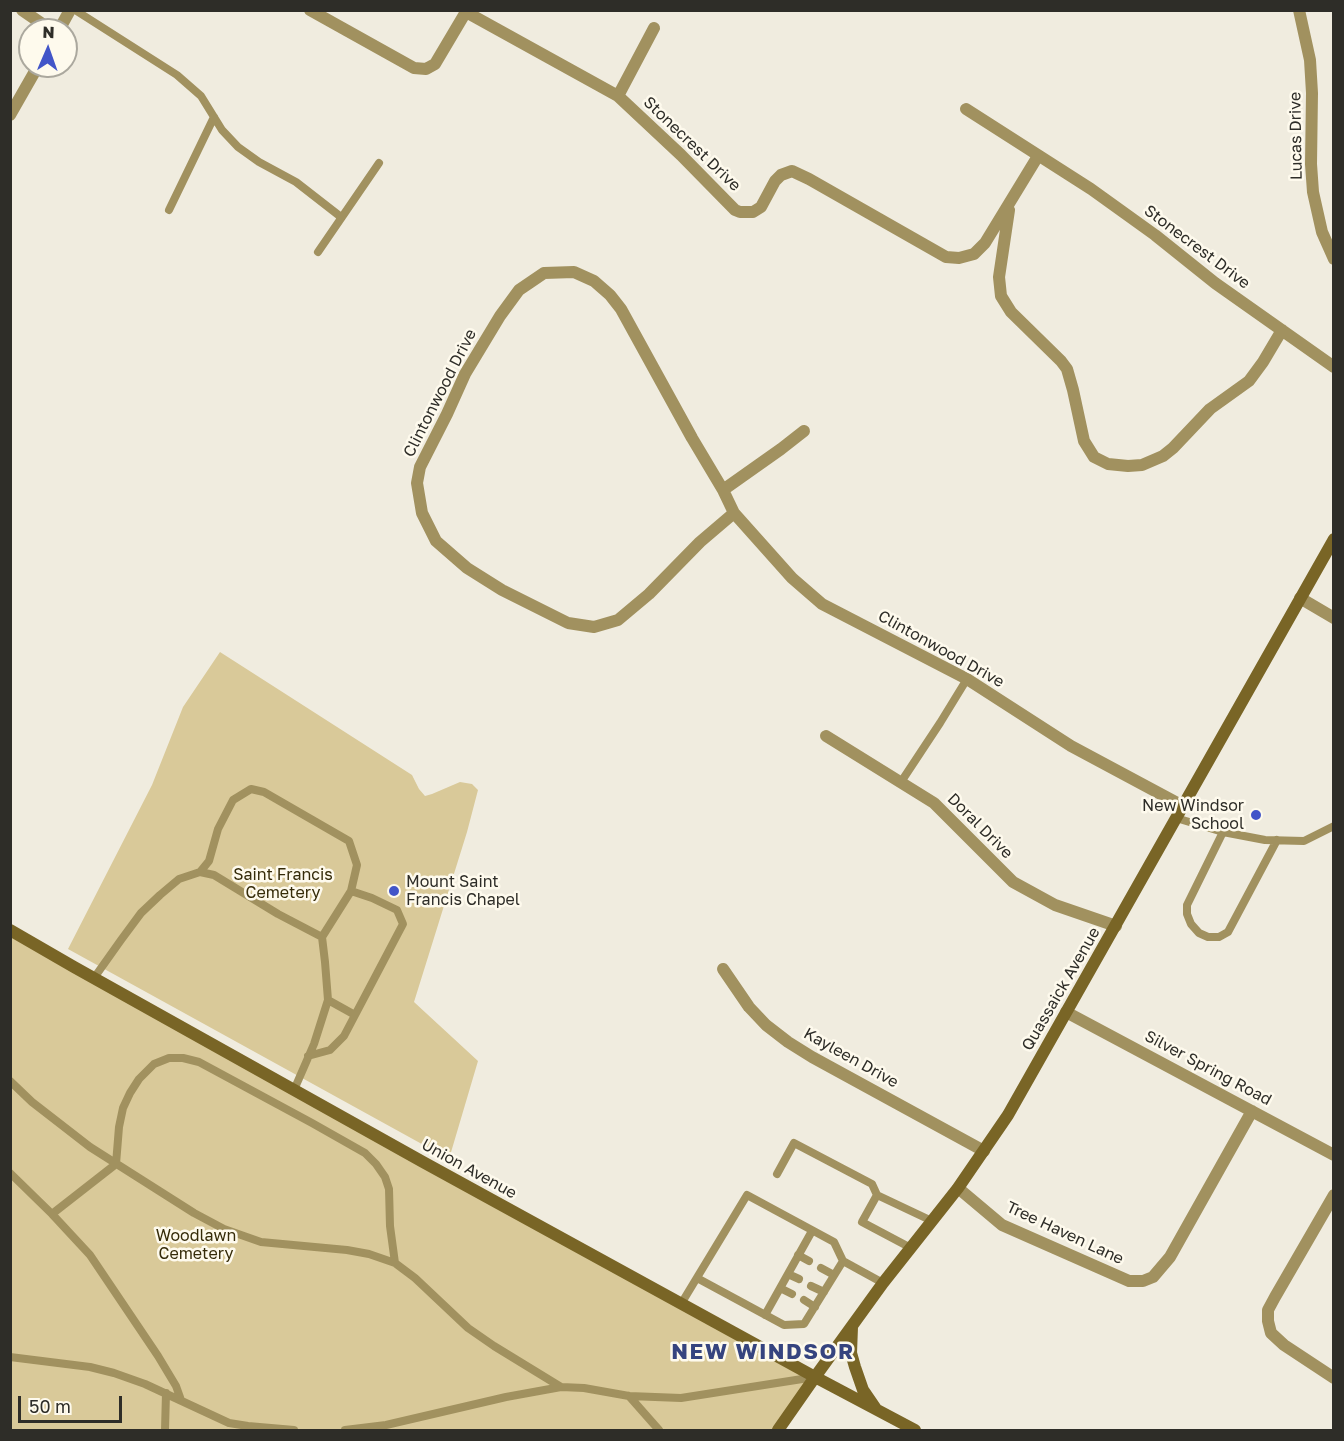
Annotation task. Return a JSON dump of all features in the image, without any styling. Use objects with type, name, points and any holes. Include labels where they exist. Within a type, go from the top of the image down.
[{"type":"main road","name":"Quassaick Avenue","points":[[778,1431],[883,1283],[958,1188],[1008,1115],[1334,539]]},
{"type":"main road","name":"Union Avenue","points":[[10,930],[294,1090],[915,1431]]},
{"type":"main road","points":[[852,1327],[851,1353],[856,1373],[863,1390],[876,1410]]},
{"type":"street","points":[[310,10],[414,68],[426,69],[435,64],[466,11]]},
{"type":"street","name":"Lucas Drive","points":[[1299,10],[1310,60],[1313,192],[1322,232],[1334,259]]},
{"type":"street","name":"Stonecrest Drive","points":[[466,11],[618,96],[735,210],[740,212],[753,213],[760,207],[781,175],[792,171],[946,257],[959,258],[974,254],[985,243],[1038,156]]},
{"type":"street","points":[[618,96],[654,28]]},
{"type":"street","points":[[10,114],[32,78]]},
{"type":"street","name":"Stonecrest Drive","points":[[966,109],[1100,195],[1215,283],[1334,367]]},
{"type":"street","points":[[1010,203],[999,277],[1001,296],[1011,312],[1061,361],[1073,390],[1084,441],[1094,457],[1108,464],[1142,465],[1163,456],[1210,409],[1249,381],[1282,330]]},
{"type":"street","name":"Clintonwood Drive","points":[[734,513],[700,542],[649,594],[618,620],[594,627],[568,623],[502,590],[467,568],[436,541],[422,513],[417,483],[420,467],[465,374],[500,316],[519,290],[544,273],[574,272],[594,281],[621,309],[734,513],[792,578],[822,604],[967,679],[1071,746],[1183,806]]},
{"type":"street","points":[[723,490],[804,432]]},
{"type":"street","points":[[1300,598],[1334,618]]},
{"type":"street","name":"Doral Drive","points":[[826,736],[934,803],[1013,882],[1054,905],[1116,926]]},
{"type":"street","name":"Kayleen Drive","points":[[723,969],[749,1007],[766,1025],[788,1042],[984,1150]]},
{"type":"street","name":"Silver Spring Road","points":[[1066,1012],[1334,1155]]},
{"type":"street","name":"Tree Haven Lane","points":[[958,1188],[1002,1225],[1129,1281],[1143,1281],[1153,1276],[1170,1257],[1252,1111]]},
{"type":"street","points":[[1334,1195],[1268,1310],[1268,1321],[1271,1333],[1284,1345],[1334,1378]]},
{"type":"lane","points":[[73,10],[177,75],[201,96],[222,130],[238,147],[259,162],[296,182],[341,217]]},
{"type":"lane","points":[[169,210],[214,117]]},
{"type":"lane","points":[[318,252],[379,163]]},
{"type":"lane","points":[[901,782],[967,679]]},
{"type":"lane","points":[[200,872],[209,861],[218,829],[233,800],[251,789],[264,792],[349,841],[357,865],[351,891],[322,937],[328,1000],[314,1044],[294,1090]]},
{"type":"lane","points":[[1176,818],[1223,832],[1265,840],[1304,841],[1334,826]]},
{"type":"lane","points":[[1223,832],[1187,905],[1187,914],[1191,924],[1199,933],[1208,937],[1219,937],[1228,932],[1277,840]]},
{"type":"lane","points":[[94,978],[141,913],[179,879],[200,872],[214,875],[278,914],[322,937]]},
{"type":"lane","points":[[308,1056],[330,1050],[344,1036],[403,924],[397,910],[351,891]]},
{"type":"lane","points":[[328,1000],[355,1015]]},
{"type":"lane","points":[[52,1214],[116,1164],[118,1127],[123,1108],[139,1079],[154,1064],[169,1058],[183,1058],[199,1062],[365,1153],[385,1177],[389,1189],[394,1263]]},
{"type":"lane","points":[[10,1081],[61,1125],[116,1164],[224,1229],[261,1242],[348,1250],[369,1254],[394,1263],[415,1278],[468,1328],[561,1387]]},
{"type":"lane","points":[[777,1174],[794,1143],[872,1184],[877,1194],[932,1221]]},
{"type":"lane","points":[[10,1173],[90,1255],[158,1356],[176,1386],[181,1400]]},
{"type":"lane","points":[[877,1194],[862,1222],[911,1248]]},
{"type":"lane","points":[[681,1304],[747,1195],[834,1242],[843,1261],[883,1283]]},
{"type":"lane","points":[[765,1315],[812,1231]]},
{"type":"lane","points":[[798,1256],[809,1261]]},
{"type":"lane","points":[[697,1278],[784,1325],[804,1324],[843,1261]]},
{"type":"lane","points":[[821,1268],[834,1275]]},
{"type":"lane","points":[[788,1274],[799,1280]]},
{"type":"lane","points":[[812,1286],[824,1292]]},
{"type":"lane","points":[[780,1288],[792,1294]]},
{"type":"lane","points":[[804,1300],[815,1306]]},
{"type":"lane","points":[[10,1357],[90,1367],[114,1373],[166,1393],[229,1423],[294,1431]]},
{"type":"lane","points":[[345,1431],[385,1428],[506,1397],[561,1387],[584,1388],[629,1396],[681,1398],[815,1377]]},
{"type":"lane","points":[[165,1431],[166,1393]]},
{"type":"lane","points":[[629,1396],[659,1431]]},
{"type":"green space","name":"Saint Francis Cemetery","points":[[220,652],[412,775],[425,796],[460,782],[472,784],[478,790],[414,1002],[478,1061],[449,1159],[68,949],[152,785],[183,707]]},
{"type":"green space","name":"Woodlawn Cemetery","points":[[10,928],[815,1377],[781,1430],[11,1430]]},
{"type":"place","name":"New Windsor School","points":[[1256,815]]},
{"type":"place","name":"Mount Saint Francis Chapel","points":[[394,891]]},
{"type":"district","name":"NEW WINDSOR","points":[[763,1352]]}]
